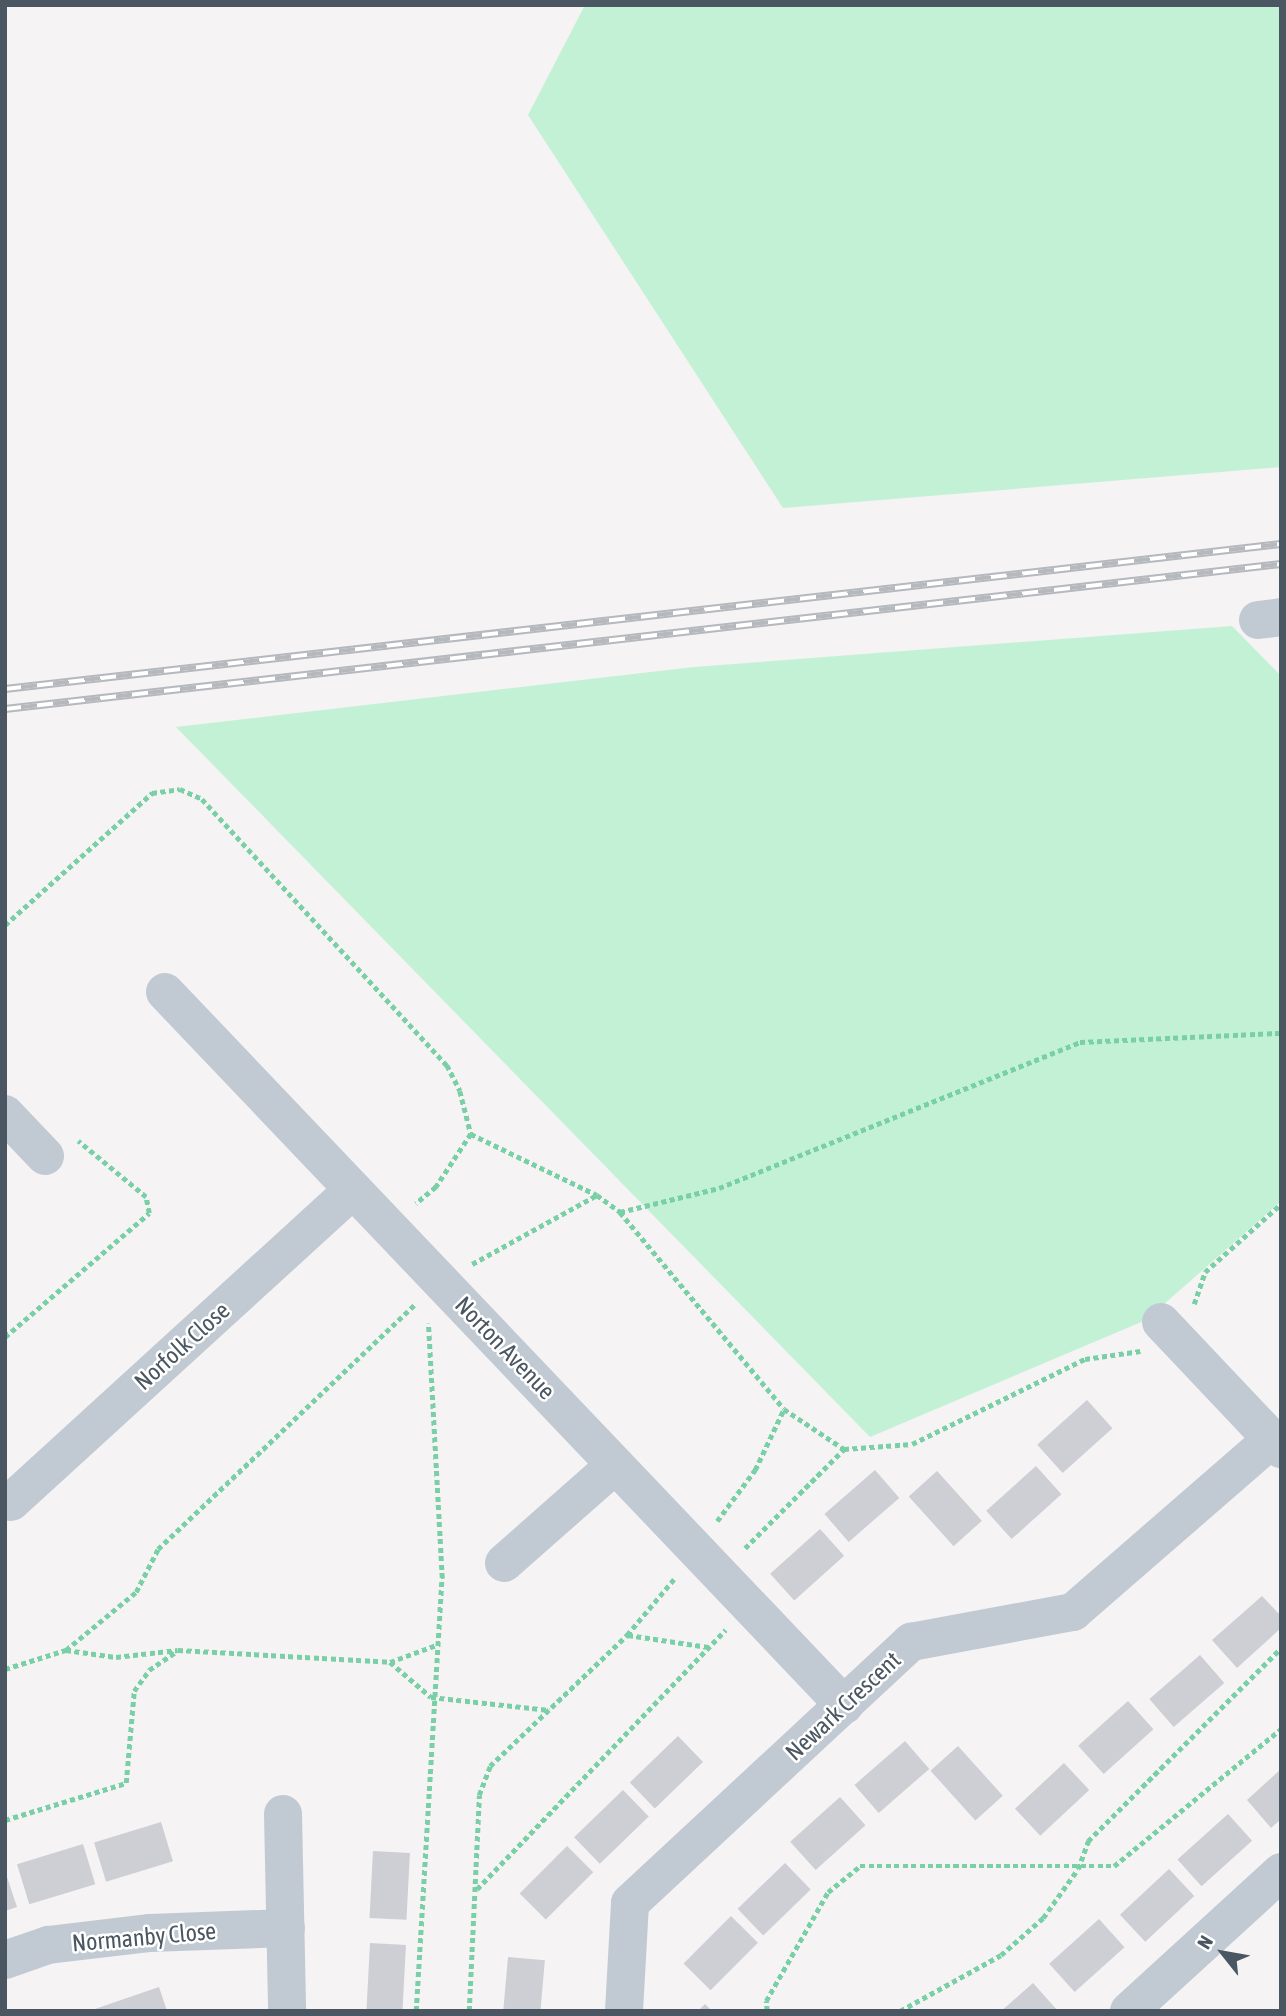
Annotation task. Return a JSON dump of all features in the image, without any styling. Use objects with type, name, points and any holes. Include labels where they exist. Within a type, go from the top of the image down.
[{"type":"street","name":"Norton Avenue","points":[[165,992],[389,1227],[433,1287],[615,1465],[844,1705]]},
{"type":"street","points":[[5,1114],[45,1156]]},
{"type":"street","name":"Norfolk Close","points":[[11,1502],[353,1190]]},
{"type":"street","points":[[1169,1331],[1278,1446]]},
{"type":"street","name":"Newark Crescent","points":[[624,2011],[630,1903],[911,1642],[1073,1612],[1209,1493],[1278,1446]]},
{"type":"street","points":[[504,1563],[615,1465]]},
{"type":"street","points":[[283,1815],[287,2011]]},
{"type":"street","points":[[1129,2011],[1281,1872]]},
{"type":"street","name":"Normanby Close","points":[[5,1960],[48,1945],[150,1933],[286,1928]]},
{"type":"path","points":[[5,925],[152,793],[180,789],[202,799],[447,1065],[460,1091],[471,1134],[436,1187],[389,1227]]},
{"type":"path","points":[[620,1212],[719,1188],[1080,1042],[1281,1033]]},
{"type":"path","points":[[471,1134],[597,1195],[620,1212],[784,1409],[844,1449]]},
{"type":"path","points":[[5,1337],[149,1213],[146,1197],[81,1139],[45,1156]]},
{"type":"path","points":[[5,1669],[66,1650],[136,1592],[158,1549],[433,1287],[597,1195]]},
{"type":"path","points":[[469,2011],[479,1795],[490,1766],[627,1634],[708,1562],[844,1449],[912,1444],[1085,1359],[1130,1353],[1169,1331],[1205,1272],[1281,1204]]},
{"type":"path","points":[[416,2011],[431,1697],[439,1644],[442,1578],[433,1287]]},
{"type":"path","points":[[708,1562],[784,1409]]},
{"type":"path","points":[[476,1889],[749,1605]]},
{"type":"path","points":[[627,1634],[708,1647]]},
{"type":"path","points":[[66,1650],[116,1657],[178,1650],[390,1662],[439,1644]]},
{"type":"path","points":[[900,2011],[1001,1955],[1043,1918],[1078,1869],[1088,1841],[1281,1648]]},
{"type":"path","points":[[5,1820],[126,1783],[134,1691],[149,1670],[178,1650]]},
{"type":"path","points":[[390,1662],[431,1697],[549,1710]]},
{"type":"path","points":[[767,2011],[766,2001],[828,1892],[860,1866],[1078,1869],[1114,1866],[1281,1729]]},
{"type":"green space","points":[[585,5],[1281,5],[1281,467],[783,508],[528,115]]},
{"type":"green space","points":[[1232,626],[1281,676],[1281,1201],[1146,1320],[870,1437],[176,727],[694,667]]},
{"type":"building","points":[[1087,1400],[1112,1428],[1063,1473],[1037,1445]]},
{"type":"building","points":[[1036,1466],[1061,1494],[1012,1539],[986,1511]]},
{"type":"building","points":[[875,1470],[899,1498],[849,1542],[824,1514]]},
{"type":"building","points":[[937,1471],[982,1521],[954,1546],[909,1496]]},
{"type":"building","points":[[820,1529],[844,1556],[794,1601],[770,1574]]},
{"type":"building","points":[[1262,1596],[1281,1616],[1281,1628],[1237,1668],[1212,1640]]},
{"type":"building","points":[[1200,1655],[1224,1683],[1174,1727],[1149,1699]]},
{"type":"building","points":[[1128,1701],[1153,1729],[1104,1774],[1078,1746]]},
{"type":"building","points":[[678,1736],[703,1762],[655,1808],[630,1783]]},
{"type":"building","points":[[905,1741],[929,1769],[879,1813],[854,1785]]},
{"type":"building","points":[[958,1746],[1003,1796],[975,1821],[931,1771]]},
{"type":"building","points":[[1064,1763],[1089,1790],[1040,1836],[1015,1809]]},
{"type":"building","points":[[1281,1769],[1281,1819],[1271,1828],[1247,1800]]},
{"type":"building","points":[[623,1790],[649,1817],[600,1864],[574,1837]]},
{"type":"building","points":[[840,1797],[865,1825],[816,1870],[790,1842]]},
{"type":"building","points":[[1228,1814],[1252,1841],[1202,1886],[1177,1860]]},
{"type":"building","points":[[161,1822],[173,1861],[106,1882],[94,1842]]},
{"type":"building","points":[[83,1844],[95,1884],[29,1904],[17,1864]]},
{"type":"building","points":[[567,1846],[593,1872],[546,1920],[520,1893]]},
{"type":"building","points":[[373,1851],[410,1853],[406,1920],[369,1918]]},
{"type":"building","points":[[785,1863],[811,1890],[763,1935],[738,1909]]},
{"type":"building","points":[[1169,1869],[1194,1896],[1145,1942],[1120,1915]]},
{"type":"building","points":[[5,1871],[17,1907],[5,1911]]},
{"type":"building","points":[[731,1916],[758,1943],[710,1990],[684,1963]]},
{"type":"building","points":[[1099,1919],[1124,1947],[1075,1992],[1049,1964]]},
{"type":"building","points":[[370,1943],[406,1945],[402,2011],[366,2010]]},
{"type":"building","points":[[508,1957],[545,1960],[540,2011],[503,2011]]},
{"type":"building","points":[[1033,1983],[1058,2011],[1001,2011],[1008,2005]]},
{"type":"building","points":[[159,1987],[167,2011],[92,2011],[92,2010]]},
{"type":"building","points":[[705,2004],[712,2011],[698,2011]]},
{"type":"railway","points":[[5,689],[1281,544]]},
{"type":"railway","points":[[5,709],[1281,564]]}]
